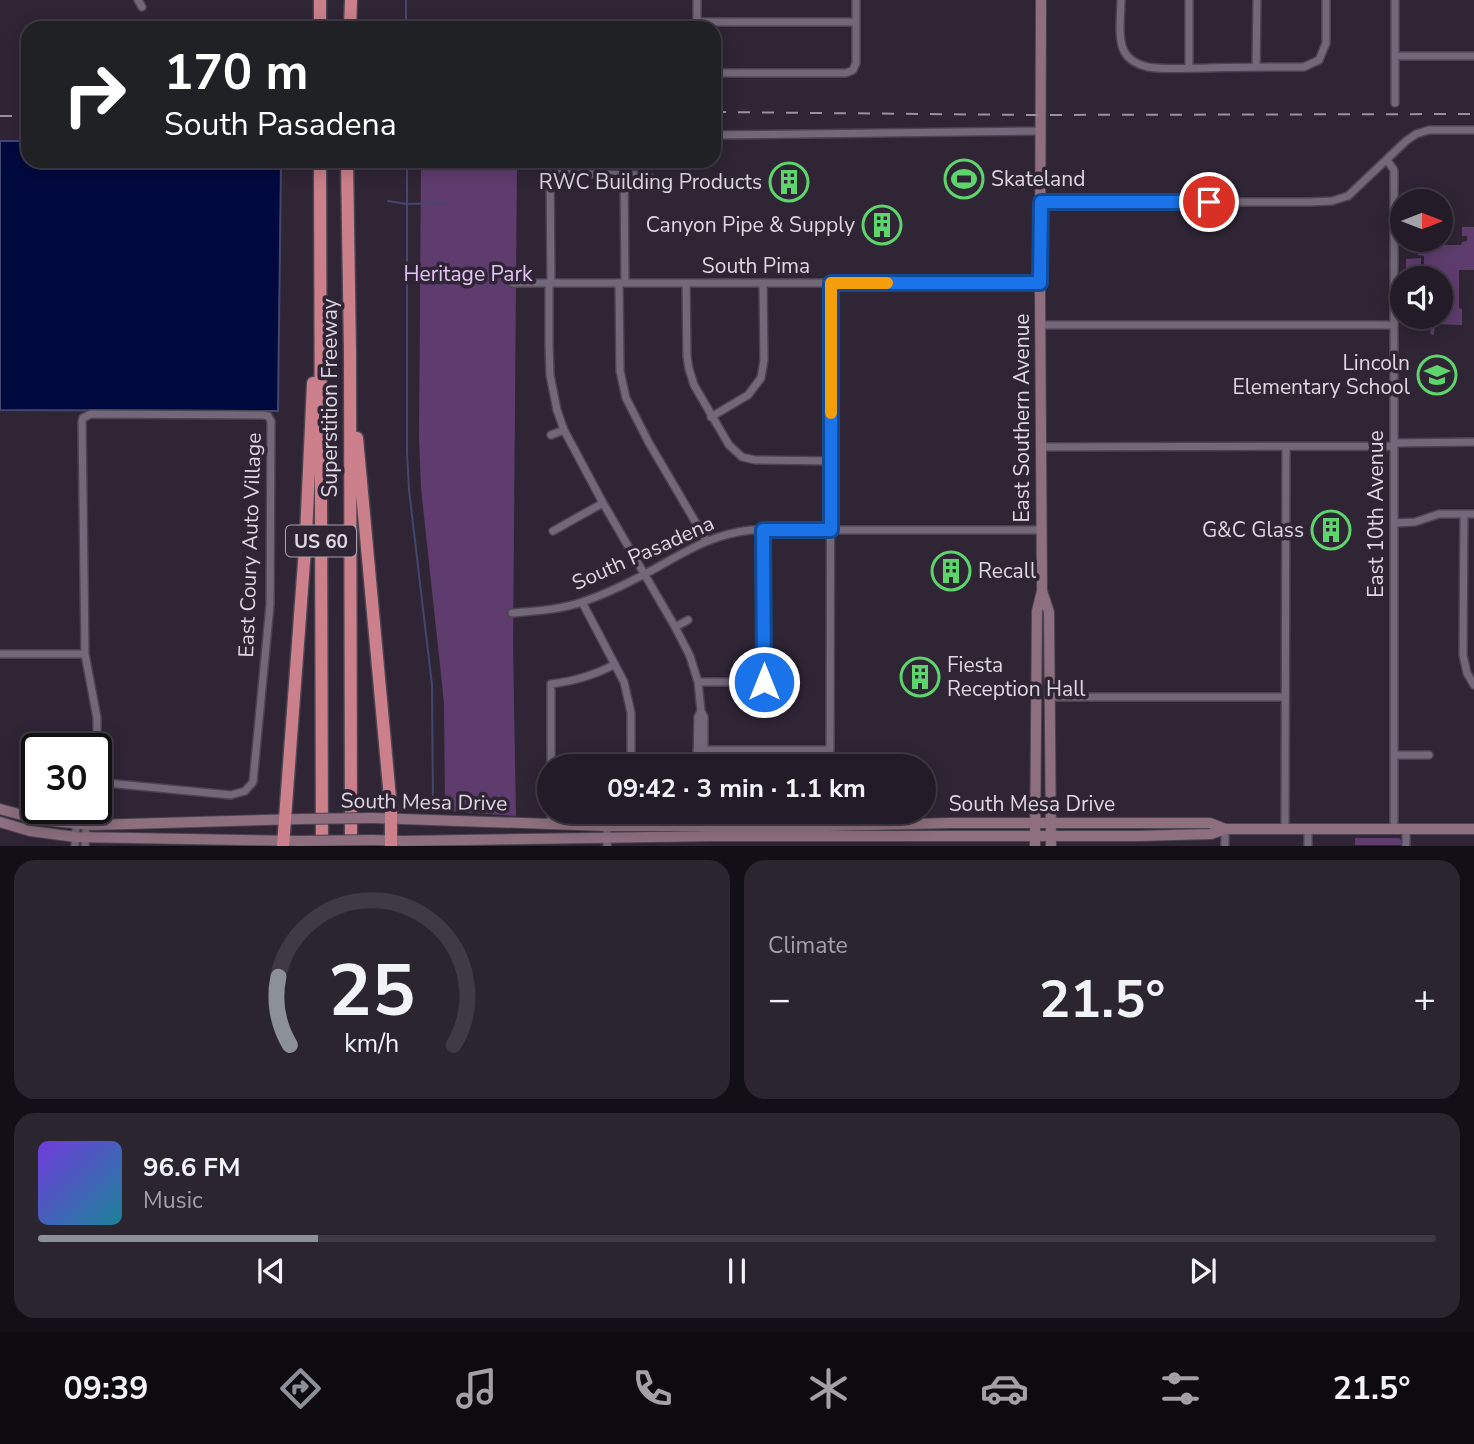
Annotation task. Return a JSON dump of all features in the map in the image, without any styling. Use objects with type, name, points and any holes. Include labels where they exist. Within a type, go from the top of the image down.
[{"type":"highway","points":[[320,0],[320,21]]},
{"type":"highway","points":[[348,21],[349,0]]},
{"type":"highway","name":"Superstition Freeway","points":[[320,168],[322,845]]},
{"type":"highway","name":"Superstition Freeway","points":[[346,168],[350,353],[351,845]]},
{"type":"highway","points":[[283,843],[306,535],[320,236]]},
{"type":"highway","points":[[350,353],[391,843]]},
{"type":"main road","name":"East Southern Avenue","points":[[1035,841],[1036,642],[1037,611],[1042,591],[1041,0]]},
{"type":"main road","name":"East Southern Avenue","points":[[1042,591],[1049,611],[1051,841]]},
{"type":"main road","points":[[1036,642],[1040,650],[1043,693],[1050,697]]},
{"type":"main road","name":"South Mesa Drive","points":[[0,809],[21,814]]},
{"type":"main road","points":[[0,814],[21,820]]},
{"type":"main road","name":"South Mesa Drive","points":[[112,823],[537,817]]},
{"type":"main road","name":"South Mesa Drive","points":[[0,822],[80,841],[283,843],[373,840],[391,843],[540,841],[607,836],[680,836],[699,824]]},
{"type":"main road","name":"South Mesa Drive","points":[[827,836],[1035,823],[1210,823],[1225,829]]},
{"type":"main road","points":[[1126,836],[1136,831],[1171,827],[1179,823]]},
{"type":"main road","name":"South Mesa Drive","points":[[572,824],[607,836]]},
{"type":"main road","name":"South Mesa Drive","points":[[705,824],[755,836],[1035,841],[1211,834],[1225,829],[1474,828]]},
{"type":"street","points":[[697,0],[697,21]]},
{"type":"street","points":[[721,73],[846,73],[853,70],[856,63],[856,0]]},
{"type":"street","points":[[1121,0],[1121,40],[1125,55],[1131,61],[1151,67],[1189,68],[1304,67],[1322,63],[1326,44],[1326,0]]},
{"type":"street","points":[[1189,0],[1189,68]]},
{"type":"street","points":[[1256,67],[1257,0]]},
{"type":"street","points":[[1395,0],[1395,103]]},
{"type":"street","points":[[721,25],[856,22]]},
{"type":"street","points":[[1395,56],[1474,56]]},
{"type":"street","points":[[1123,67],[1131,61]]},
{"type":"street","points":[[1041,202],[1331,201],[1348,196],[1406,141],[1422,131],[1474,130]]},
{"type":"street","points":[[721,135],[1041,131]]},
{"type":"street","name":"East 10th Avenue","points":[[1387,160],[1394,170],[1394,266]]},
{"type":"street","points":[[651,178],[642,174],[550,173],[551,375],[557,410],[564,430],[690,656],[704,716],[700,754]]},
{"type":"street","points":[[624,174],[619,356],[626,398],[706,540]]},
{"type":"street","points":[[686,283],[689,369],[694,385],[711,417],[734,452],[747,459],[762,461],[831,461]]},
{"type":"street","points":[[711,417],[748,395],[761,378],[764,360],[763,283]]},
{"type":"street","points":[[701,750],[830,750],[831,283]]},
{"type":"street","name":"South Pima","points":[[513,284],[1040,283]]},
{"type":"street","points":[[1041,325],[1390,325]]},
{"type":"street","name":"East 10th Avenue","points":[[1394,329],[1394,829]]},
{"type":"street","name":"East Coury Auto Village","points":[[85,654],[83,418],[91,414],[268,416],[271,421],[270,605],[253,782],[245,791],[231,795],[112,784]]},
{"type":"street","points":[[551,435],[564,430]]},
{"type":"street","points":[[1042,447],[1286,447],[1474,442]]},
{"type":"street","points":[[1285,829],[1286,447]]},
{"type":"street","points":[[553,531],[603,503]]},
{"type":"street","points":[[1394,523],[1415,523],[1439,514],[1474,514]]},
{"type":"street","points":[[1464,514],[1463,655],[1471,686]]},
{"type":"street","points":[[698,682],[764,682],[763,530]]},
{"type":"street","name":"South Pasadena","points":[[512,613],[560,608],[582,602],[645,574],[706,540],[738,531],[1042,530]]},
{"type":"street","points":[[582,602],[624,682],[631,713],[631,754]]},
{"type":"street","points":[[675,627],[688,620]]},
{"type":"street","points":[[0,654],[85,654],[97,718],[97,733]]},
{"type":"street","points":[[551,754],[551,684],[593,676],[615,664]]},
{"type":"street","points":[[1050,697],[1285,696]]},
{"type":"street","points":[[701,750],[702,754]]},
{"type":"street","points":[[1394,755],[1429,755]]},
{"type":"street","points":[[80,841],[81,824]]},
{"type":"street","points":[[1225,829],[1226,845]]},
{"type":"street","points":[[1308,829],[1308,845]]},
{"type":"street","points":[[1406,829],[1406,845]]},
{"type":"green space","name":"Heritage Park","points":[[421,168],[517,168],[513,646],[516,816],[445,811],[444,703],[421,488]]},
{"type":"green space","points":[[1462,227],[1474,227],[1474,270],[1459,270],[1462,325],[1453,325],[1453,266],[1424,266],[1424,256],[1418,255],[1419,252],[1453,252],[1453,245],[1461,245],[1467,241],[1467,236],[1462,236]]},
{"type":"green space","points":[[1421,258],[1421,266],[1406,266],[1406,259]]},
{"type":"green space","points":[[1355,838],[1399,838],[1401,845],[1355,845]]},
{"type":"shaded area","points":[[0,141],[21,141],[21,168],[281,168],[278,411],[0,410]]},
{"type":"waterway","points":[[406,0],[406,21]]},
{"type":"waterway","points":[[407,168],[407,452],[432,685],[433,809]]},
{"type":"waterway","points":[[388,201],[407,204],[445,203]]},
{"type":"railway","points":[[721,112],[1030,115],[1474,114]]},
{"type":"railway","points":[[0,116],[21,116]]},
{"type":"slow traffic","points":[[831,413],[831,283],[887,283]]},
{"type":"place","name":"Skateland","points":[[964,179]]},
{"type":"place","name":"RWC Building Products","points":[[789,182]]},
{"type":"place","name":"Canyon Pipe & Supply","points":[[882,225]]},
{"type":"place","name":"Lincoln Elementary School","points":[[1437,375]]},
{"type":"place","name":"G&C Glass","points":[[1331,530]]},
{"type":"place","name":"Recall","points":[[951,571]]},
{"type":"place","name":"Fiesta Reception Hall","points":[[920,677]]},
{"type":"route","points":[[764,682],[763,530],[831,530],[831,283],[1040,283],[1041,202],[1209,202]]}]
